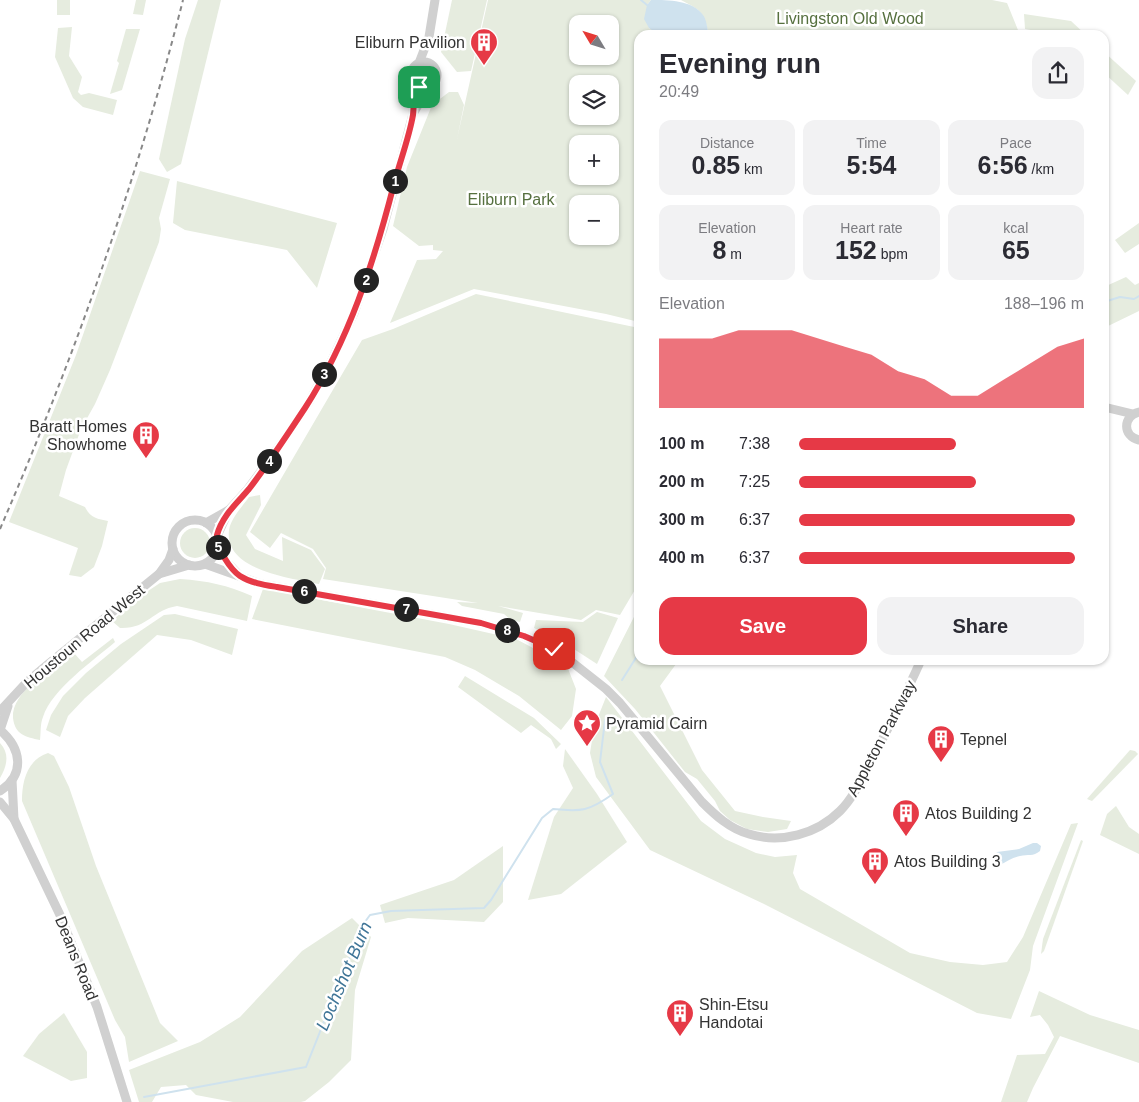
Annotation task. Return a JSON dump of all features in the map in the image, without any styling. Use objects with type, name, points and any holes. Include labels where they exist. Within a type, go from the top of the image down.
[{"type":"street","points":[[428,88],[419,87],[415,84],[412,79],[412,71],[419,63],[428,36],[435,0]]},
{"type":"street","points":[[428,36],[429,63]]},
{"type":"street","points":[[413,114],[428,88],[435,83],[437,75],[435,68],[429,63],[419,63]]},
{"type":"street","points":[[217,536],[229,510],[248,489],[309,402],[332,360],[354,313],[376,251],[413,114],[415,84]]},
{"type":"street","points":[[1109,408],[1136,413]]},
{"type":"street","points":[[1109,410],[1126,426],[1129,434],[1139,440]]},
{"type":"street","points":[[1126,426],[1129,418],[1136,413]]},
{"type":"street","points":[[206,523],[229,510]]},
{"type":"street","points":[[218,547],[214,556],[205,564],[200,566],[189,565],[178,559],[173,548],[174,532],[191,519],[206,523],[213,528],[217,536],[218,547],[227,562],[240,576]]},
{"type":"street","name":"Houstoun Road West","points":[[0,711],[26,683],[63,650],[159,574],[169,560],[173,548]]},
{"type":"street","name":"Appleton Parkway","points":[[205,564],[262,584],[444,616],[506,630],[554,649],[590,675],[620,703],[702,802],[730,825],[748,834],[789,836],[814,830],[830,820],[845,806],[869,766],[920,665]]},
{"type":"street","name":"Houstoun Road West","points":[[159,574],[189,565]]},
{"type":"street","name":"Houstoun Road West","points":[[0,730],[11,699]]},
{"type":"street","name":"Deans Road","points":[[0,730],[10,739],[16,752],[17,766],[12,780],[14,819]]},
{"type":"street","points":[[0,790],[12,780]]},
{"type":"street","name":"Deans Road","points":[[0,802],[14,819],[60,915],[94,998],[127,1102]]},
{"type":"green space","points":[[57,0],[70,0],[70,15],[57,15]]},
{"type":"green space","points":[[136,0],[146,0],[143,15],[133,14]]},
{"type":"green space","points":[[198,0],[221,0],[181,164],[167,172],[159,159],[185,39]]},
{"type":"green space","points":[[452,0],[487,0],[471,71],[457,72],[441,52]]},
{"type":"green space","name":"Eliburn Park","points":[[488,0],[651,0],[647,5],[649,28],[652,30],[634,30],[634,321],[474,289],[390,323],[417,260],[436,259],[443,251],[433,250],[433,245],[419,246],[393,226],[407,167],[432,105],[449,92],[458,92],[464,105],[457,139]]},
{"type":"green space","name":"Livingston Old Wood","points":[[681,0],[992,0],[1007,3],[1018,30],[708,30],[703,16]]},
{"type":"green space","points":[[1024,14],[1071,21],[1081,30],[1031,30],[1025,29]]},
{"type":"green space","points":[[72,27],[69,56],[82,77],[78,92],[81,95],[89,93],[117,100],[113,115],[83,107],[73,98],[55,57],[58,28]]},
{"type":"green space","points":[[126,29],[140,29],[122,90],[110,94],[119,63],[117,61]]},
{"type":"green space","points":[[1109,57],[1136,81],[1128,95],[1109,78]]},
{"type":"green space","points":[[140,171],[170,179],[159,218],[161,229],[159,242],[110,370],[95,404],[81,429],[59,496],[85,507],[89,514],[108,521],[102,546],[94,567],[81,577],[69,575],[78,548],[9,522],[76,355]]},
{"type":"green space","points":[[177,181],[337,223],[317,288],[287,250],[185,230],[173,223]]},
{"type":"green space","points":[[1139,223],[1139,244],[1125,253],[1115,240]]},
{"type":"green space","points":[[1126,277],[1135,285],[1139,283],[1139,311],[1109,326],[1109,285]]},
{"type":"green space","points":[[476,294],[634,327],[634,591],[620,615],[596,610],[581,620],[498,606],[523,613],[520,622],[511,620],[504,614],[462,606],[457,602],[478,603],[323,579],[326,568],[313,549],[281,533],[270,548],[250,532],[362,340]]},
{"type":"green space","points":[[260,495],[261,505],[246,535],[255,549],[283,561],[282,537],[311,550],[325,569],[319,584],[262,570],[248,564],[237,555],[230,544],[230,526],[234,517],[249,497]]},
{"type":"green space","points":[[195,528],[206,532],[210,543],[206,554],[195,558],[184,554],[180,543],[184,532]]},
{"type":"green space","points":[[180,579],[217,584],[252,596],[247,621],[177,606],[161,611],[144,623],[129,628],[120,628],[112,621],[139,597],[160,583]]},
{"type":"green space","points":[[263,589],[449,624],[516,639],[567,666],[576,689],[572,716],[561,730],[519,696],[475,670],[445,657],[252,619]]},
{"type":"green space","points":[[597,612],[618,618],[597,664],[563,642],[534,628],[536,620],[583,622]]},
{"type":"green space","points":[[175,614],[238,629],[232,655],[191,640],[157,635],[85,698],[68,716],[60,737],[46,730],[51,715],[63,696],[86,673],[121,644],[164,615]]},
{"type":"green space","points":[[634,617],[634,665],[675,665],[660,686],[702,770],[735,811],[791,821],[787,829],[768,832],[747,829],[730,820],[720,811],[715,801],[697,779],[685,772],[635,709],[604,676]]},
{"type":"green space","points":[[113,638],[115,642],[74,676],[55,696],[42,720],[40,740],[19,732],[14,724],[14,708],[26,689],[74,653],[82,662]]},
{"type":"green space","points":[[465,676],[534,718],[561,744],[556,749],[551,739],[531,725],[521,733],[458,687]]},
{"type":"green space","points":[[606,697],[701,821],[725,839],[756,853],[775,857],[797,855],[793,873],[800,889],[910,953],[950,962],[983,965],[1007,962],[1023,937],[1071,824],[1078,823],[1033,946],[1030,970],[1011,1019],[977,1013],[766,905],[650,850],[596,777],[590,753],[594,727]]},
{"type":"green space","points":[[0,743],[5,751],[6,760],[0,778]]},
{"type":"green space","points":[[565,749],[597,794],[627,842],[561,894],[528,900],[554,817],[573,788],[563,766]]},
{"type":"green space","points":[[1130,750],[1138,754],[1092,801],[1087,799]]},
{"type":"green space","points":[[48,753],[54,756],[69,787],[96,866],[160,1023],[178,1041],[129,1062],[125,1037],[115,1020],[22,801],[23,786],[27,772],[35,761]]},
{"type":"green space","points":[[1116,806],[1129,827],[1139,834],[1139,854],[1100,835],[1107,814]]},
{"type":"green space","points":[[1081,840],[1083,841],[1044,951],[1041,954],[1043,939]]},
{"type":"green space","points":[[503,846],[503,902],[484,922],[408,918],[385,923],[380,905],[454,880]]},
{"type":"green space","points":[[352,918],[371,937],[355,990],[351,1060],[329,1082],[305,1101],[301,1102],[233,1102],[196,1095],[186,1085],[161,1087],[152,1102],[139,1102],[129,1070],[200,1042],[240,1017],[302,951]]},
{"type":"green space","points":[[1039,991],[1090,1015],[1139,1030],[1139,1063],[1060,1036],[1027,1102],[1001,1102],[1017,1055],[1045,1054],[1054,1037],[1040,1015],[1030,1017]]},
{"type":"green space","points":[[64,1013],[87,1052],[87,1078],[71,1081],[23,1056],[39,1034]]},
{"type":"water","points":[[651,0],[665,0],[693,6],[704,17],[708,30],[652,30],[644,19],[647,5]]},
{"type":"water","points":[[1033,843],[1041,846],[1040,851],[1035,854],[1012,858],[1000,865],[997,865],[993,859],[997,852],[1019,849]]},
{"type":"waterway","points":[[641,0],[647,5]]},
{"type":"waterway","name":"Lochshot Burn","points":[[1109,300],[1120,297],[1134,299],[1139,296]]},
{"type":"waterway","name":"Lochshot Burn","points":[[622,680],[634,661]]},
{"type":"waterway","name":"Lochshot Burn","points":[[144,1097],[306,1067],[362,926],[370,915],[391,911],[484,908],[491,900],[542,818],[553,809],[578,810],[591,807],[613,794],[600,762],[605,720]]},
{"type":"railway","points":[[0,529],[53,400],[102,268],[145,135],[183,0]]},
{"type":"place","name":"Eliburn Pavilion","points":[[484,66]]},
{"type":"place","name":"Baratt Homes Showhome","points":[[146,459]]},
{"type":"place","name":"Pyramid Cairn","points":[[587,747]]},
{"type":"place","name":"Tepnel","points":[[941,763]]},
{"type":"place","name":"Atos Building 2","points":[[906,837]]},
{"type":"place","name":"Atos Building 3","points":[[875,885]]},
{"type":"place","name":"Shin-Etsu Handotai","points":[[680,1037]]},
{"type":"route","points":[[419,87],[415,84],[413,114],[383,229],[354,313],[332,360],[309,402],[248,489],[229,510],[217,536],[218,547],[227,562],[240,576],[248,580],[277,587],[481,623],[524,636],[554,649]]}]
